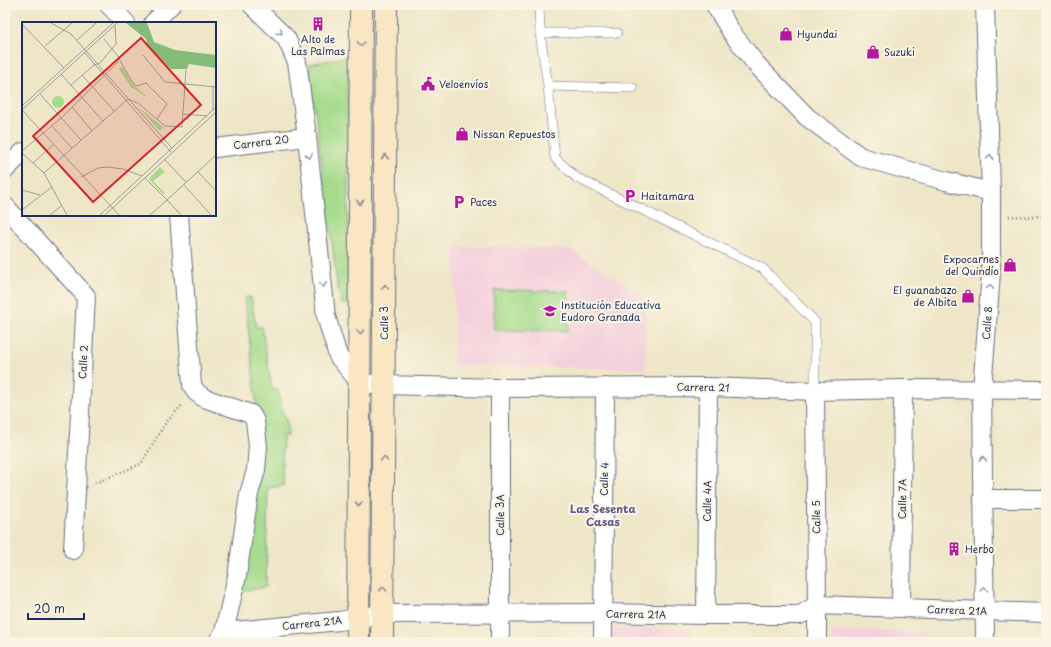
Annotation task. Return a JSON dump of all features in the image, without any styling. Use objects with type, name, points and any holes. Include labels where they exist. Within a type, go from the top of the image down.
[{"type":"street","points":[[109,5],[125,22]]},
{"type":"street","points":[[154,22],[171,5]]},
{"type":"street","points":[[252,5],[286,38],[297,62],[307,137],[326,316],[338,356],[360,383]]},
{"type":"street","points":[[358,642],[362,5]]},
{"type":"street","name":"Calle 3","points":[[382,642],[386,5]]},
{"type":"street","points":[[715,5],[732,33],[756,64],[802,112],[861,157],[991,192]]},
{"type":"street","name":"Calle 8","points":[[984,5],[991,192],[991,273],[982,390],[984,642]]},
{"type":"street","name":"Carrera 20","points":[[216,148],[307,137]]},
{"type":"street","points":[[5,170],[22,153]]},
{"type":"street","name":"Calle 2","points":[[5,206],[86,296],[73,550]]},
{"type":"street","points":[[179,216],[192,385],[196,392],[204,398],[251,414],[255,421],[258,446],[256,470],[249,494],[237,576],[221,637]]},
{"type":"street","name":"Carrera 21","points":[[360,383],[500,388],[708,387],[815,391],[903,389],[1046,390]]},
{"type":"street","name":"Calle 4","points":[[603,642],[605,387]]},
{"type":"street","name":"Calle 4A","points":[[706,615],[708,387]]},
{"type":"street","name":"Calle 3A","points":[[500,388],[500,642]]},
{"type":"street","name":"Calle 7A","points":[[901,608],[903,389]]},
{"type":"street","name":"Calle 5","points":[[815,391],[817,642]]},
{"type":"street","points":[[983,499],[1046,499]]},
{"type":"street","name":"Carrera 21A","points":[[221,637],[382,614],[800,614],[817,605],[1046,613]]},
{"type":"lane","points":[[539,5],[540,33],[548,86],[555,158],[577,178],[762,268],[815,322],[815,391]]},
{"type":"lane","points":[[540,33],[617,33]]},
{"type":"lane","points":[[548,86],[633,88]]},
{"type":"path","points":[[991,215],[1034,217],[1046,215]]},
{"type":"path","points":[[76,491],[141,464],[164,425],[196,392]]},
{"type":"shaded area","name":"Institución Educativa Eudoro Granada","points":[[455,246],[569,249],[646,297],[645,369],[453,365]]},
{"type":"shaded area","points":[[614,628],[691,629],[691,642],[614,642]]},
{"type":"shaded area","points":[[832,631],[925,632],[925,642],[832,642]]},
{"type":"green space","points":[[348,57],[348,304],[342,304],[338,290],[309,64]]},
{"type":"green space","points":[[494,290],[568,291],[568,331],[494,330]]},
{"type":"green space","points":[[251,297],[256,327],[262,327],[272,389],[278,389],[281,408],[287,422],[288,436],[283,436],[282,469],[284,486],[268,488],[266,587],[239,592],[257,409],[245,298]]},
{"type":"place","name":"Alto de Las Palmas","points":[[318,24]]},
{"type":"place","name":"Hyundai","points":[[786,34]]},
{"type":"place","name":"Suzuki","points":[[873,52]]},
{"type":"place","name":"Veloenvíos","points":[[428,84]]},
{"type":"place","name":"Nissan Repuestos","points":[[462,134]]},
{"type":"place","name":"Haitamara","points":[[630,196]]},
{"type":"place","name":"Paces","points":[[459,202]]},
{"type":"place","name":"Expocarnes del Quindío","points":[[1010,265]]},
{"type":"place","name":"El guanabazo de Albita","points":[[968,296]]},
{"type":"place","name":"Institución Educativa Eudoro Granada","points":[[550,311]]},
{"type":"place","name":"Herbo","points":[[954,549]]},
{"type":"district","name":"Las Sesenta Casas","points":[[603,515]]}]
